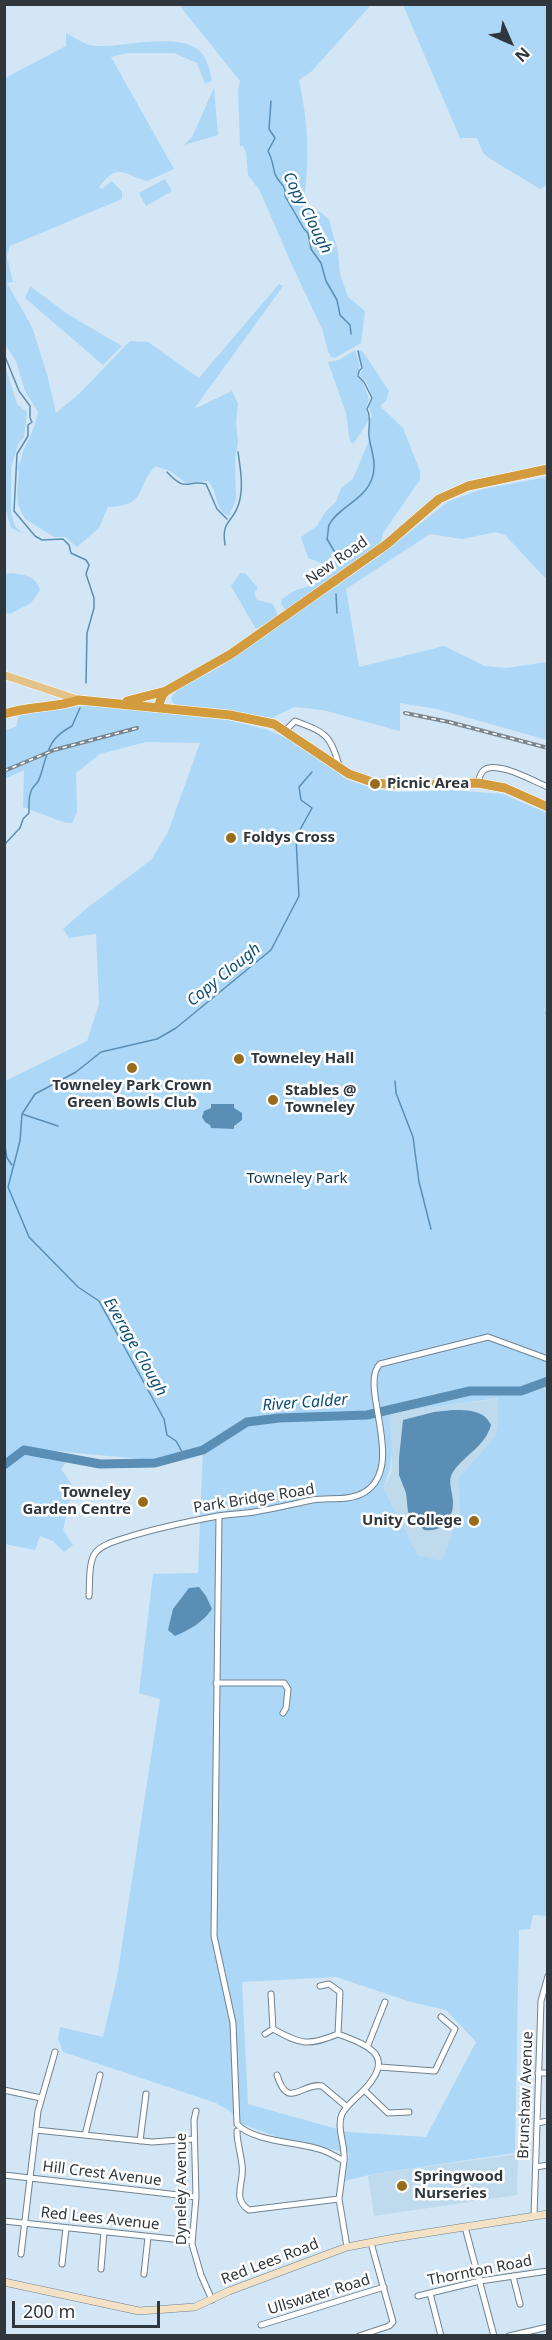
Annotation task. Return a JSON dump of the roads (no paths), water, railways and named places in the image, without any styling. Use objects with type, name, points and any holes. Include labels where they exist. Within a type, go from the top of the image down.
[{"type":"highway","name":"New Road","points":[[119,702],[166,691],[231,654],[387,543],[439,500],[468,486],[548,469]]},
{"type":"highway","points":[[158,707],[166,691]]},
{"type":"highway","points":[[4,714],[25,708],[79,700],[119,702],[230,715],[274,724],[349,774],[375,783],[397,785],[478,783],[505,788],[548,807]]},
{"type":"main road","points":[[4,675],[79,700]]},
{"type":"street","points":[[285,731],[295,721],[322,731],[330,741],[340,767]]},
{"type":"street","points":[[478,783],[485,769],[491,767],[519,773],[548,787]]},
{"type":"street","name":"Park Bridge Road","points":[[89,1596],[93,1556],[101,1548],[152,1529],[315,1500],[346,1499],[366,1491],[380,1473],[383,1452],[380,1416],[373,1378],[375,1368],[380,1364],[488,1337],[548,1359]]},
{"type":"street","points":[[219,1516],[214,1936],[233,2024],[237,2124],[263,2137],[321,2150],[344,2161]]},
{"type":"street","points":[[216,1683],[284,1683],[288,1689],[286,1708],[283,1713]]},
{"type":"street","name":"Brunshaw Avenue","points":[[534,2216],[541,2001],[548,1976]]},
{"type":"street","points":[[320,1986],[329,1984],[340,1992],[338,2034]]},
{"type":"street","points":[[271,1994],[273,2030]]},
{"type":"street","points":[[368,2045],[385,2002]]},
{"type":"street","points":[[379,2067],[435,2071],[455,2029],[441,2017]]},
{"type":"street","points":[[540,2019],[548,2021]]},
{"type":"street","points":[[273,2030],[293,2040],[316,2043],[338,2034],[368,2045],[377,2057],[379,2067],[375,2078],[347,2107],[340,2120],[345,2153],[339,2199],[347,2247]]},
{"type":"street","points":[[265,2034],[273,2030]]},
{"type":"street","points":[[21,2254],[41,2098],[55,2052]]},
{"type":"street","points":[[538,2073],[548,2073]]},
{"type":"street","points":[[85,2135],[100,2075]]},
{"type":"street","points":[[276,2075],[280,2086],[287,2093],[296,2094],[317,2085],[322,2086],[347,2107]]},
{"type":"street","points":[[4,2090],[41,2098]]},
{"type":"street","points":[[364,2090],[388,2113],[409,2112]]},
{"type":"street","points":[[141,2141],[146,2094]]},
{"type":"street","name":"Dyneley Avenue","points":[[196,2111],[194,2120],[196,2197],[192,2241],[201,2275],[212,2300]]},
{"type":"street","points":[[537,2123],[548,2121]]},
{"type":"street","points":[[36,2130],[141,2141],[194,2139]]},
{"type":"street","points":[[237,2131],[242,2166],[240,2200],[249,2210],[339,2199]]},
{"type":"street","points":[[536,2167],[548,2165]]},
{"type":"street","name":"Hill Crest Avenue","points":[[4,2175],[196,2197]]},
{"type":"street","name":"Red Lees Road","points":[[4,2282],[139,2311],[195,2307],[229,2290],[347,2247],[548,2214]]},
{"type":"street","name":"Red Lees Avenue","points":[[4,2221],[192,2241]]},
{"type":"street","points":[[465,2227],[494,2336]]},
{"type":"street","points":[[62,2264],[66,2228]]},
{"type":"street","points":[[101,2269],[104,2232]]},
{"type":"street","points":[[144,2274],[148,2236]]},
{"type":"street","points":[[359,2336],[389,2326],[393,2322],[371,2243]]},
{"type":"street","name":"Thornton Road","points":[[418,2296],[480,2281],[548,2271]]},
{"type":"street","points":[[513,2276],[520,2304]]},
{"type":"street","name":"Ullswater Road","points":[[261,2325],[384,2287]]},
{"type":"street","points":[[430,2293],[441,2336]]},
{"type":"street","points":[[509,2336],[548,2327]]},
{"type":"waterway","name":"Copy Clough","points":[[271,101],[269,129],[275,138],[268,151],[276,177],[284,187],[285,196],[308,233],[311,249],[321,263],[326,281],[337,300],[340,315],[350,325],[351,334]]},
{"type":"waterway","name":"Copy Clough","points":[[337,556],[327,539],[329,525],[368,487],[374,468],[367,409],[372,398],[364,382],[358,376],[362,368],[358,351]]},
{"type":"waterway","name":"Everage Clough","points":[[4,354],[19,391],[30,406],[32,422],[28,425],[28,436],[17,454],[14,511],[35,536],[42,540],[63,539],[69,545],[71,553],[86,560],[89,565],[86,574],[94,598],[94,608],[87,633],[86,683]]},
{"type":"waterway","points":[[225,545],[226,526],[237,510],[241,490],[238,452]]},
{"type":"waterway","points":[[167,472],[183,484],[206,484],[217,509],[227,519]]},
{"type":"waterway","name":"Copy Clough","points":[[336,594],[337,613]]},
{"type":"waterway","points":[[4,845],[20,828],[23,819],[29,813],[30,794],[39,779],[50,747],[58,736],[72,726],[80,708]]},
{"type":"waterway","name":"Copy Clough","points":[[22,1114],[35,1094],[76,1072],[101,1052],[157,1039],[176,1028],[271,950],[299,896],[296,837],[312,808],[301,800],[299,787],[312,772]]},
{"type":"waterway","points":[[395,1081],[396,1093],[413,1137],[419,1182],[431,1229]]},
{"type":"waterway","name":"Everage Clough","points":[[58,1126],[22,1114],[20,1141],[8,1187],[29,1237],[78,1287],[99,1301],[164,1419],[167,1435],[176,1441],[184,1455]]},
{"type":"waterway","points":[[4,1141],[7,1158],[12,1165]]},
{"type":"waterway","name":"River Calder","points":[[4,1465],[24,1450],[100,1464],[155,1463],[203,1450],[247,1422],[279,1418],[367,1415],[470,1391],[521,1391],[548,1381]]},
{"type":"railway","points":[[405,713],[548,748]]},
{"type":"railway","points":[[4,771],[54,750],[137,728]]},
{"type":"place","name":"Picnic Area","points":[[375,784]]},
{"type":"place","name":"Foldys Cross","points":[[231,838]]},
{"type":"place","name":"Towneley Hall","points":[[239,1059]]},
{"type":"place","name":"Towneley Park Crown Green Bowls Club","points":[[132,1068]]},
{"type":"place","name":"Stables @ Towneley","points":[[273,1100]]},
{"type":"place","name":"Towneley Garden Centre","points":[[143,1502]]},
{"type":"place","name":"Unity College","points":[[474,1521]]},
{"type":"place","name":"Springwood Nurseries","points":[[402,2186]]},
{"type":"park label","name":"Towneley Park","points":[[297,1179]]}]
